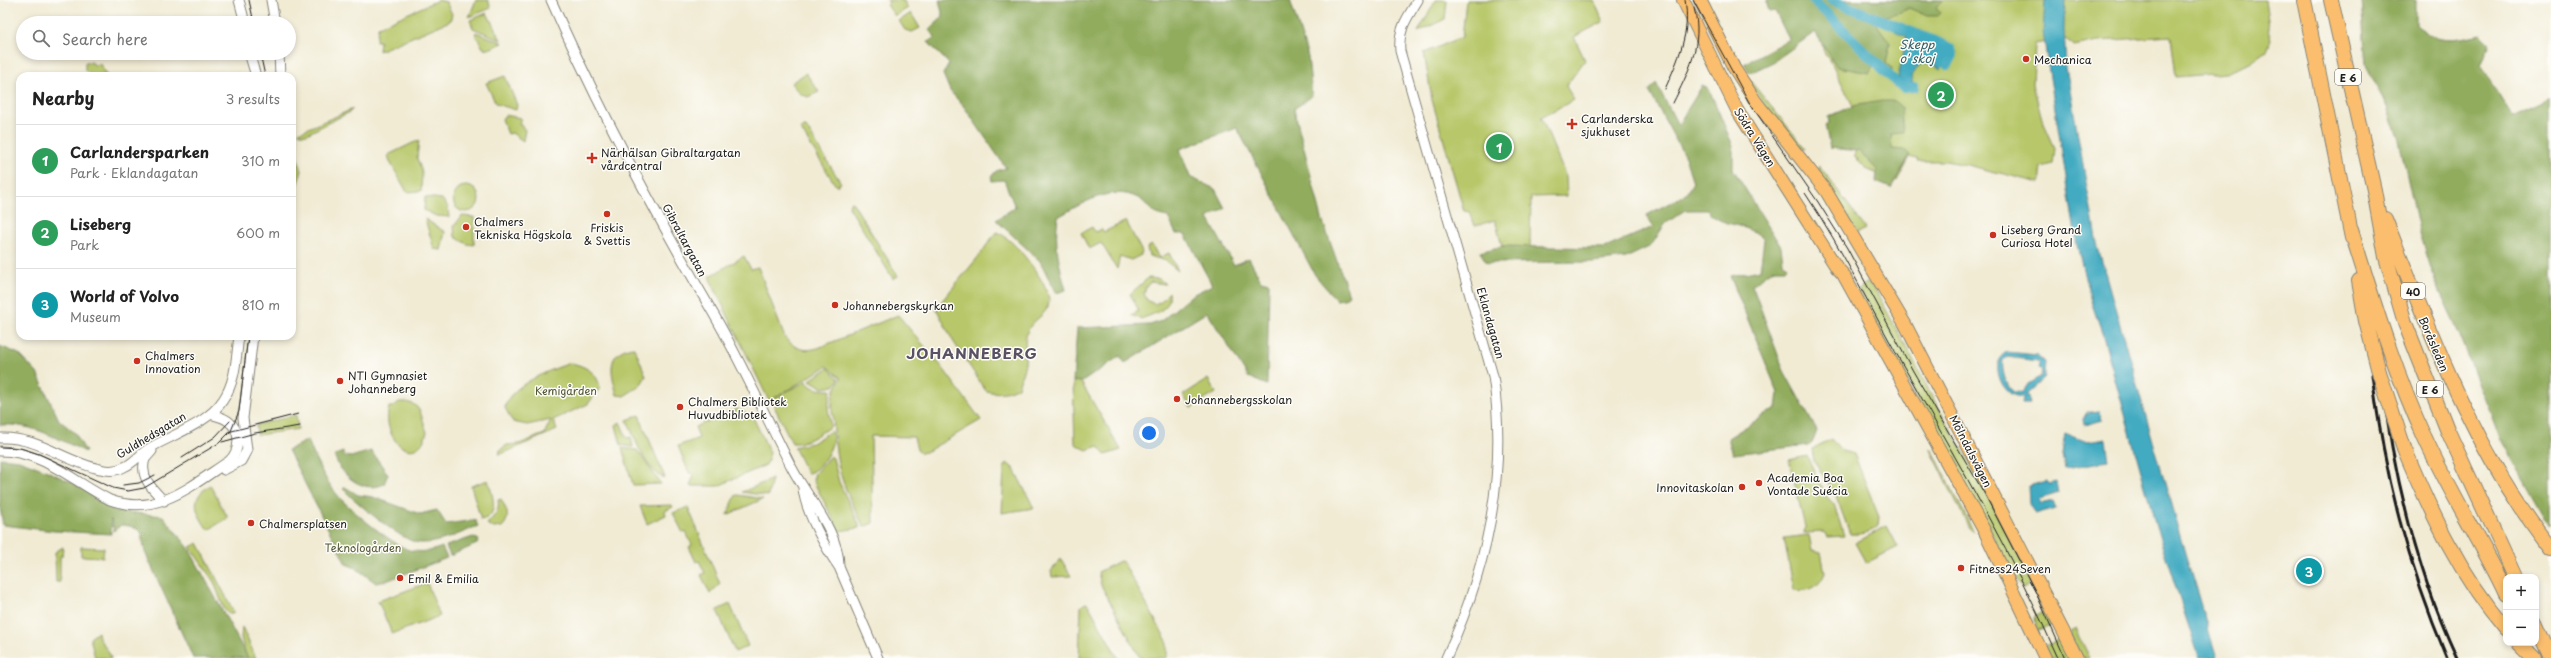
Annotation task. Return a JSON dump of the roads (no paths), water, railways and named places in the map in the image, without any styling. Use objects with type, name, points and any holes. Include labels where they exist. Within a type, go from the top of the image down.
[{"type":"highway","name":"E 6","points":[[2304,0],[2351,230],[2381,326],[2406,394],[2425,439],[2503,588]]},
{"type":"highway","name":"E 6","points":[[2331,0],[2374,190],[2386,257],[2405,323],[2444,422],[2514,574]]},
{"type":"highway","name":"Boråsleden","points":[[2374,190],[2455,391],[2492,460],[2520,505],[2551,549]]},
{"type":"highway","points":[[2351,230],[2366,321],[2379,372],[2402,443],[2433,516],[2467,577],[2486,605],[2503,625]]},
{"type":"highway","points":[[2539,631],[2551,658]]},
{"type":"highway","points":[[2522,646],[2535,658]]},
{"type":"highway","points":[[2530,646],[2535,658]]},
{"type":"main road","name":"Södra Vägen","points":[[1682,0],[1737,110],[1837,268],[1843,274],[1985,532],[2045,658]]},
{"type":"main road","name":"Södra Vägen","points":[[1700,0],[1734,68],[1756,102],[1826,191],[1859,246]]},
{"type":"main road","name":"Mölndalsvägen","points":[[1859,246],[1921,354],[2077,658]]},
{"type":"street","points":[[235,0],[238,16]]},
{"type":"street","points":[[239,0],[243,16]]},
{"type":"street","points":[[271,0],[274,16]]},
{"type":"street","name":"Gibraltargatan","points":[[551,0],[631,166],[762,405],[803,488],[804,498],[832,557],[840,567],[878,658]]},
{"type":"street","name":"Eklandagatan","points":[[1418,0],[1402,27],[1399,37],[1400,51],[1493,376],[1497,409],[1497,476],[1491,526],[1480,569],[1457,633],[1446,658]]},
{"type":"street","points":[[251,60],[255,72]]},
{"type":"street","points":[[279,60],[280,72]]},
{"type":"street","name":"Guldhedsgatan","points":[[0,438],[29,441],[90,466],[113,470],[127,466],[146,450],[210,414],[222,402],[230,388],[238,340]]},
{"type":"street","points":[[0,451],[14,451],[40,459],[105,498],[121,504],[146,505],[164,501],[241,461],[247,450],[243,418],[253,340]]},
{"type":"street","points":[[194,486],[198,480],[229,461],[237,451],[237,437],[230,422],[210,414]]},
{"type":"street","points":[[160,443],[145,458],[143,469],[150,485],[164,501]]},
{"type":"water","points":[[2045,0],[2065,0],[2064,29],[2066,67],[2097,244],[2182,543],[2217,658],[2199,658],[2159,536],[2103,336],[2090,298],[2077,245],[2046,53],[2043,31]]},
{"type":"water","name":"Skepp o' skoj","points":[[1896,28],[1944,48],[1950,53],[1949,61],[1940,69],[1933,63],[1920,64],[1911,76],[1913,85],[1906,86],[1898,77],[1907,37],[1895,31]]},
{"type":"water","points":[[2007,352],[2037,355],[2045,362],[2044,378],[2027,393],[2030,404],[2022,404],[2023,396],[2016,396],[2004,387],[1998,371],[1998,363],[2001,357]],"holes":[[[2007,357],[2038,361],[2040,363],[2038,368],[2042,372],[2041,376],[2028,384],[2023,392],[2014,392],[2011,390],[2005,378],[2003,360]]]},
{"type":"water","points":[[2100,411],[2102,420],[2084,425],[2083,419],[2087,412]]},
{"type":"water","points":[[2065,433],[2087,442],[2106,439],[2109,461],[2065,468],[2062,454]]},
{"type":"water","points":[[2047,481],[2049,484],[2057,482],[2059,493],[2039,499],[2040,504],[2053,501],[2056,508],[2035,514],[2029,504],[2028,486]]},
{"type":"waterway","points":[[1813,0],[1898,84],[1904,88],[1914,87]]},
{"type":"waterway","points":[[1831,0],[1950,48],[1953,55],[1948,65]]},
{"type":"tram line","points":[[249,0],[252,16]]},
{"type":"tram line","points":[[1665,89],[1679,57],[1685,35],[1685,0]]},
{"type":"tram line","points":[[1693,0],[1749,102],[1818,202],[1847,248],[1913,371],[1984,493],[2036,593],[2065,658]]},
{"type":"tram line","points":[[1673,103],[1689,69],[1696,46],[1697,21],[1694,8]]},
{"type":"tram line","points":[[262,60],[264,72]]},
{"type":"tram line","points":[[1805,193],[1833,237],[1895,351],[1987,514],[2024,585],[2058,658]]},
{"type":"tram line","points":[[0,447],[20,448],[39,454],[113,488],[128,491],[144,488],[219,443],[231,431],[239,411],[248,340]]},
{"type":"tram line","points":[[228,432],[298,414]]},
{"type":"tram line","points":[[182,458],[215,437],[230,421]]},
{"type":"tram line","points":[[222,442],[255,433],[300,426]]},
{"type":"tram line","points":[[123,485],[139,483],[155,475]]},
{"type":"railway","points":[[2381,374],[2392,447],[2408,519],[2429,590],[2457,658]]},
{"type":"railway","points":[[2372,375],[2377,413],[2399,519],[2420,588],[2447,658]]},
{"type":"place","name":"Mechanica","points":[[2026,59]]},
{"type":"place","name":"Liseberg","points":[[1941,95]]},
{"type":"place","name":"Carlanderska sjukhuset","points":[[1572,124]]},
{"type":"place","name":"Carlandersparken","points":[[1499,147]]},
{"type":"place","name":"Närhälsan Gibraltargatan vårdcentral","points":[[592,158]]},
{"type":"place","name":"Friskis & Svettis","points":[[607,214]]},
{"type":"place","name":"Chalmers Tekniska Högskola","points":[[466,227]]},
{"type":"place","name":"Liseberg Grand Curiosa Hotel","points":[[1993,235]]},
{"type":"place","name":"Johannebergskyrkan","points":[[835,305]]},
{"type":"place","name":"Chalmers Innovation","points":[[137,361]]},
{"type":"place","name":"NTI Gymnasiet Johanneberg","points":[[340,381]]},
{"type":"place","name":"Johannebergsskolan","points":[[1177,399]]},
{"type":"place","name":"Chalmers Bibliotek Huvudbibliotek","points":[[680,407]]},
{"type":"place","name":"Academia Boa Vontade Suécia","points":[[1759,483]]},
{"type":"place","name":"Innovitaskolan","points":[[1742,487]]},
{"type":"place","name":"Chalmersplatsen","points":[[251,523]]},
{"type":"place","name":"Fitness24Seven","points":[[1961,568]]},
{"type":"place","name":"World of Volvo","points":[[2309,571]]},
{"type":"place","name":"Emil & Emilia","points":[[400,578]]},
{"type":"district","name":"JOHANNEBERG","points":[[972,352]]},
{"type":"park label","name":"Kemigården","points":[[566,390]]},
{"type":"park label","name":"Teknologården","points":[[363,547]]}]
